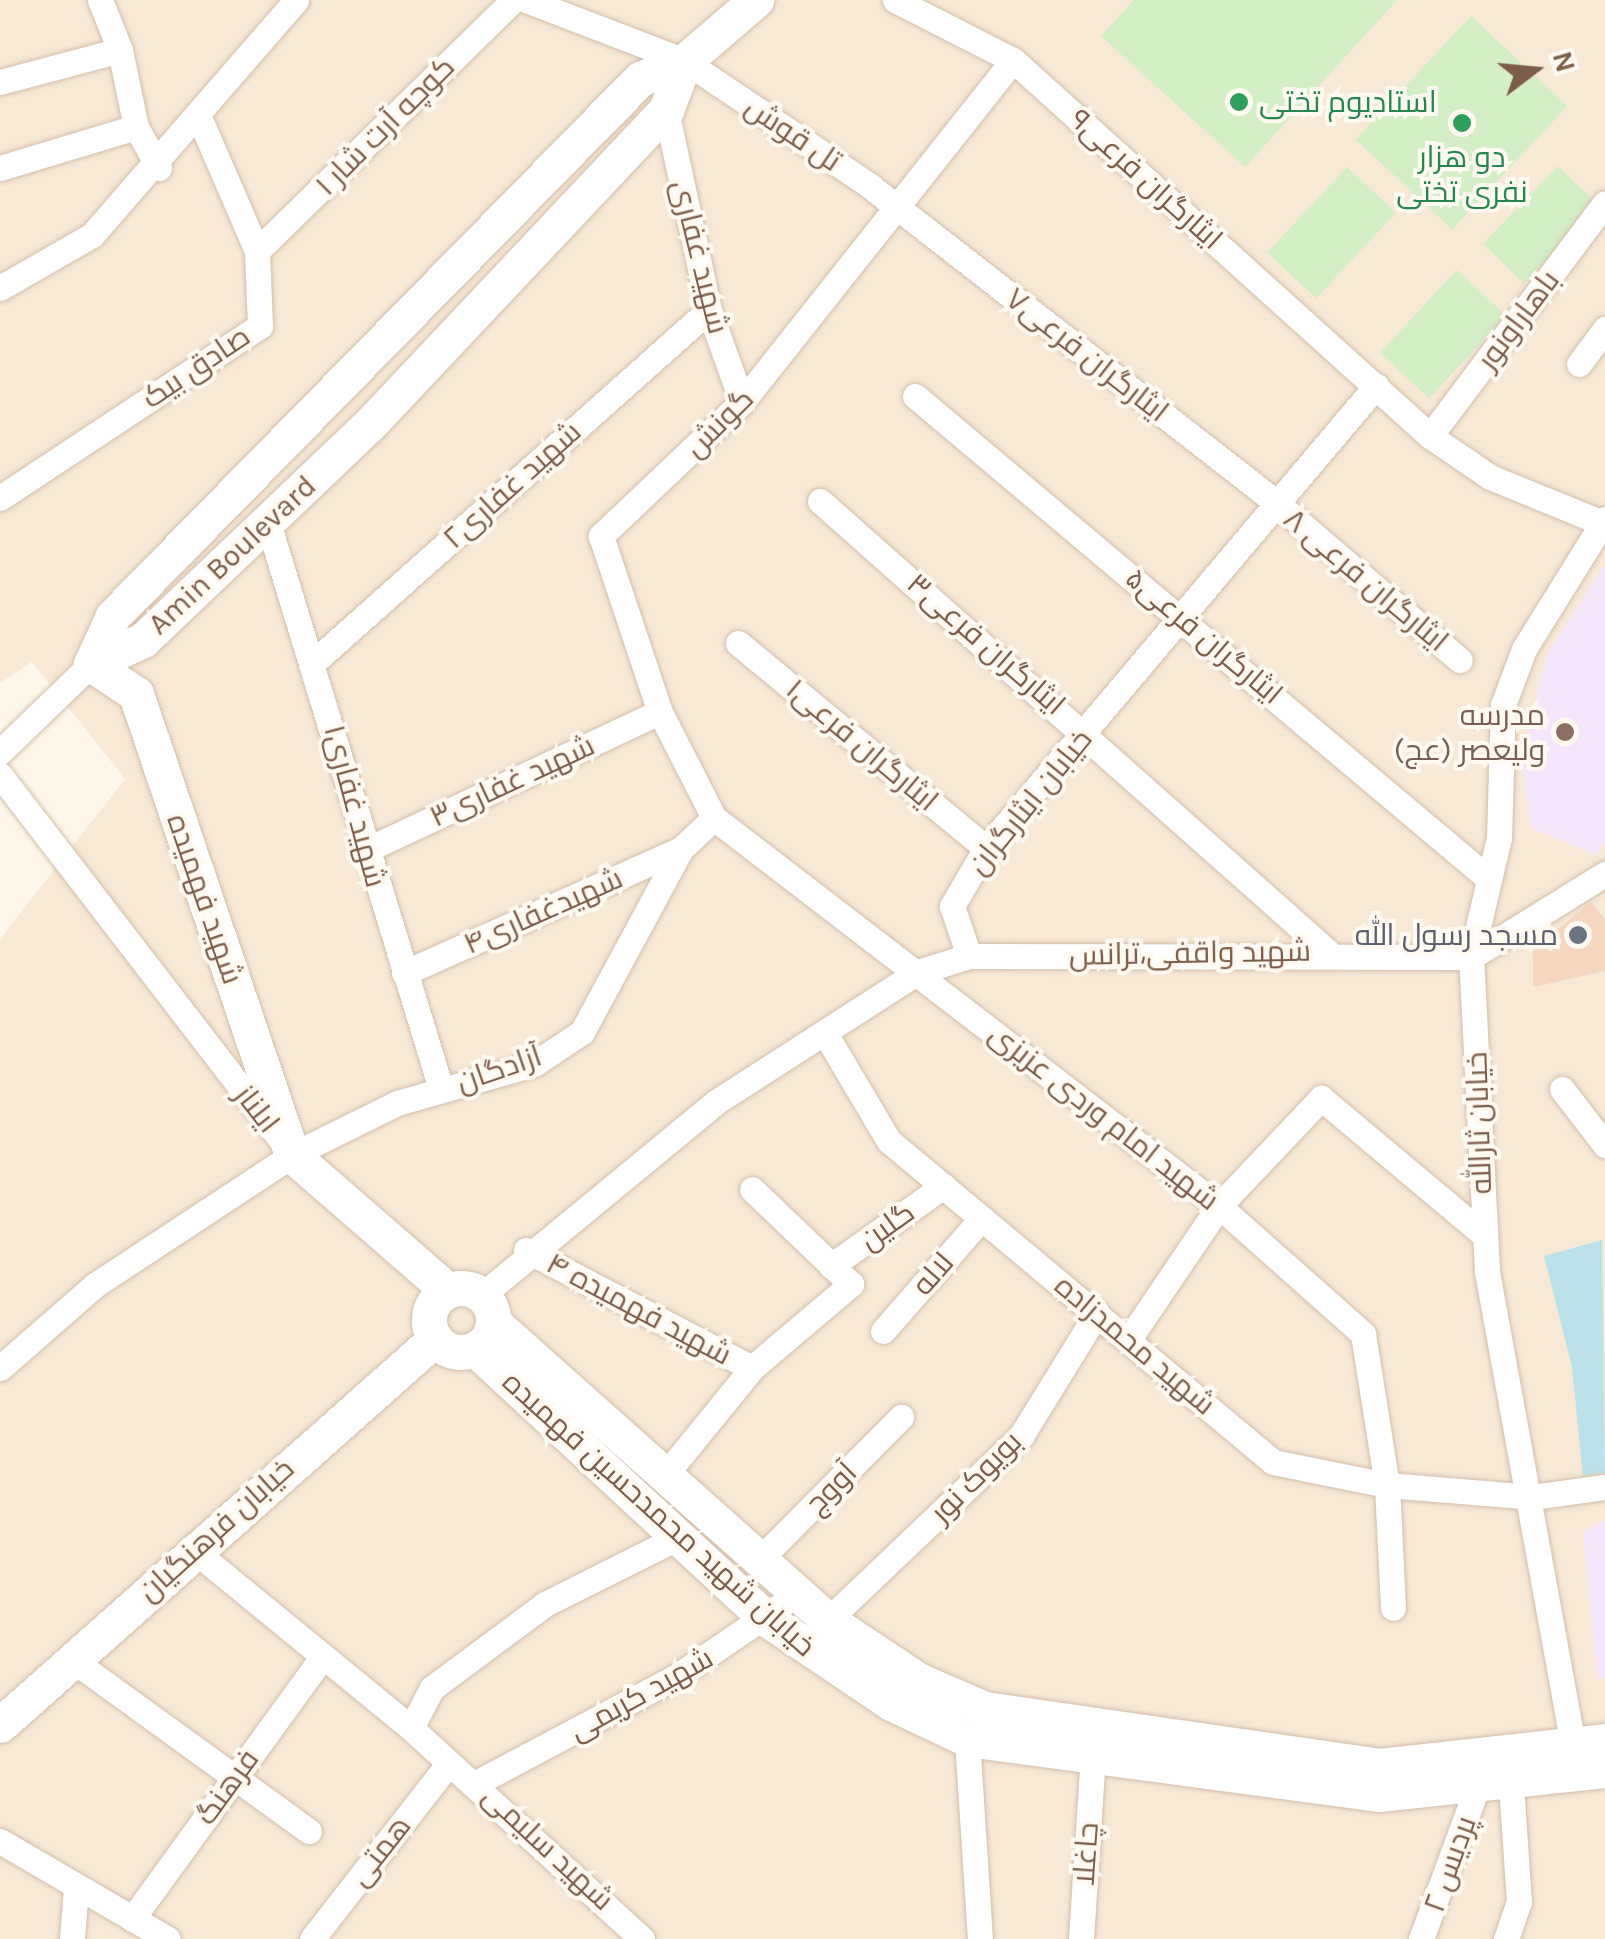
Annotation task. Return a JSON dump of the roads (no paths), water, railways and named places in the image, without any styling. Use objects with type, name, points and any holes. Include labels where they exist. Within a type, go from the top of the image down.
[{"type":"main road","name":"Amin Boulevard","points":[[91,664],[113,616],[640,79],[685,61],[756,0]]},
{"type":"main road","name":"Amin Boulevard","points":[[91,664],[143,640],[268,524],[666,110],[685,61]]},
{"type":"main road","name":"شهید فهمیده","points":[[91,664],[136,694],[292,1155]]},
{"type":"main road","points":[[292,1155],[437,1280],[440,1295]]},
{"type":"main road","points":[[460,1287],[483,1322],[448,1350],[436,1339],[429,1314],[440,1295],[460,1287]]},
{"type":"main road","name":"خیابان شهید محمدحسین فهمیده","points":[[483,1322],[666,1474],[828,1620],[918,1680],[985,1709],[1052,1723],[1380,1766],[1589,1743]]},
{"type":"main road","name":"خیابان شهید محمدحسین فهمیده","points":[[483,1322],[768,1620],[891,1703],[968,1739],[1378,1794],[1494,1786],[1605,1770]]},
{"type":"main road","name":"خیابان فرهنگیان","points":[[0,1726],[191,1548],[436,1339]]},
{"type":"street","points":[[100,0],[120,50],[136,126],[159,168]]},
{"type":"street","points":[[0,286],[92,235],[159,168],[296,0]]},
{"type":"street","name":"کوچه آرت شار ۱","points":[[257,251],[513,0]]},
{"type":"street","name":"تل قوش","points":[[526,0],[685,61],[901,209]]},
{"type":"street","name":"ایثارگران فرعی۹","points":[[896,0],[1013,60],[1430,436],[1490,477],[1604,521]]},
{"type":"street","points":[[0,82],[120,50]]},
{"type":"street","name":"گونش","points":[[714,818],[660,712],[601,536],[742,402],[901,209],[1013,60]]},
{"type":"street","name":"شهید غفاری","points":[[666,110],[709,310],[742,402]]},
{"type":"street","name":"صادق بیک","points":[[0,498],[260,326],[257,251],[199,118]]},
{"type":"street","points":[[0,168],[136,126]]},
{"type":"street","name":"باهاراونور","points":[[1430,436],[1605,203]]},
{"type":"street","name":"ایثارگران فرعی۷","points":[[901,209],[1273,500]]},
{"type":"street","name":"شهید غفاری۲","points":[[316,660],[709,310]]},
{"type":"street","points":[[1579,364],[1605,328]]},
{"type":"street","name":"خیابان ایثارگران","points":[[969,956],[952,906],[986,848],[1088,731],[1273,500],[1376,386]]},
{"type":"street","name":"ایثارگران فرعی۵","points":[[915,396],[1181,615],[1489,879]]},
{"type":"street","name":"ایثارگران فرعی ۸","points":[[1273,500],[1460,660]]},
{"type":"street","name":"ایثارگران فرعی۳","points":[[820,502],[1088,731],[1328,951]]},
{"type":"street","name":"خیابان ثارالله","points":[[1589,1743],[1532,1497],[1484,1235],[1471,956],[1489,879],[1503,705],[1524,649],[1604,521]]},
{"type":"street","name":"شهید غفاری۱","points":[[268,524],[316,660],[364,851],[440,1090]]},
{"type":"street","name":"ایثارگران فرعی۱","points":[[738,643],[986,848]]},
{"type":"street","points":[[0,752],[91,664]]},
{"type":"street","name":"شهید غفاری۳","points":[[364,851],[660,712]]},
{"type":"street","name":"ایلناز","points":[[0,776],[292,1155],[95,1285],[0,1368]]},
{"type":"street","name":"آزادگان","points":[[292,1155],[440,1090],[534,1064],[582,1032],[681,849],[714,818]]},
{"type":"street","name":"شهید امام وردی عزیزی","points":[[714,818],[1219,1206],[1363,1334],[1387,1486],[1394,1608]]},
{"type":"street","name":"شهیدغفاری۴","points":[[404,973],[681,849]]},
{"type":"street","points":[[1471,956],[1605,874]]},
{"type":"street","name":"شهید واقفی،ترانس","points":[[969,956],[1328,951],[1471,956]]},
{"type":"street","points":[[483,1322],[526,1250],[716,1102],[826,1035],[918,972],[969,956]]},
{"type":"street","name":"شهید محمدزاده","points":[[826,1035],[888,1141],[1273,1462],[1387,1486],[1532,1497],[1605,1487]]},
{"type":"street","points":[[1562,1089],[1605,1145]]},
{"type":"street","points":[[1129,1339],[1219,1206],[1320,1098],[1484,1235]]},
{"type":"street","name":"گلین","points":[[831,1266],[943,1186]]},
{"type":"street","points":[[666,1474],[752,1368],[851,1284],[752,1188]]},
{"type":"street","name":"لاله","points":[[883,1331],[982,1218]]},
{"type":"street","name":"شهید فهمیده ۴","points":[[526,1250],[752,1368]]},
{"type":"street","name":"بویوک نور","points":[[828,1620],[1021,1436],[1097,1313]]},
{"type":"street","name":"آووج","points":[[761,1558],[902,1417]]},
{"type":"street","points":[[412,1728],[432,1688],[545,1604],[684,1535]]},
{"type":"street","name":"شهید سلیمی","points":[[191,1548],[478,1782],[642,1939]]},
{"type":"street","name":"شهید کریمی","points":[[478,1782],[768,1620],[798,1594]]},
{"type":"street","name":"فرهنگ","points":[[132,1919],[322,1656]]},
{"type":"street","points":[[74,1661],[231,1783],[309,1831]]},
{"type":"street","points":[[968,1739],[980,1939]]},
{"type":"street","name":"همتی","points":[[312,1939],[449,1762]]},
{"type":"street","name":"چاغلا","points":[[1081,1939],[1092,1770]]},
{"type":"street","points":[[1494,1786],[1519,1902],[1506,1939]]},
{"type":"street","name":"پردیس ۲","points":[[1421,1939],[1494,1786]]},
{"type":"street","points":[[0,1841],[168,1939]]},
{"type":"street","points":[[72,1939],[76,1887]]},
{"type":"water","points":[[1602,1240],[1605,1473],[1583,1476],[1572,1367],[1544,1256]]},
{"type":"place","name":"استادیوم تختی","points":[[1239,102]]},
{"type":"place","name":"دو هزار نفری تختی","points":[[1462,123]]},
{"type":"place","name":"مدرسه ولیعصر (عج)","points":[[1565,732]]},
{"type":"place","name":"مسجد رسول الله","points":[[1578,935]]}]
